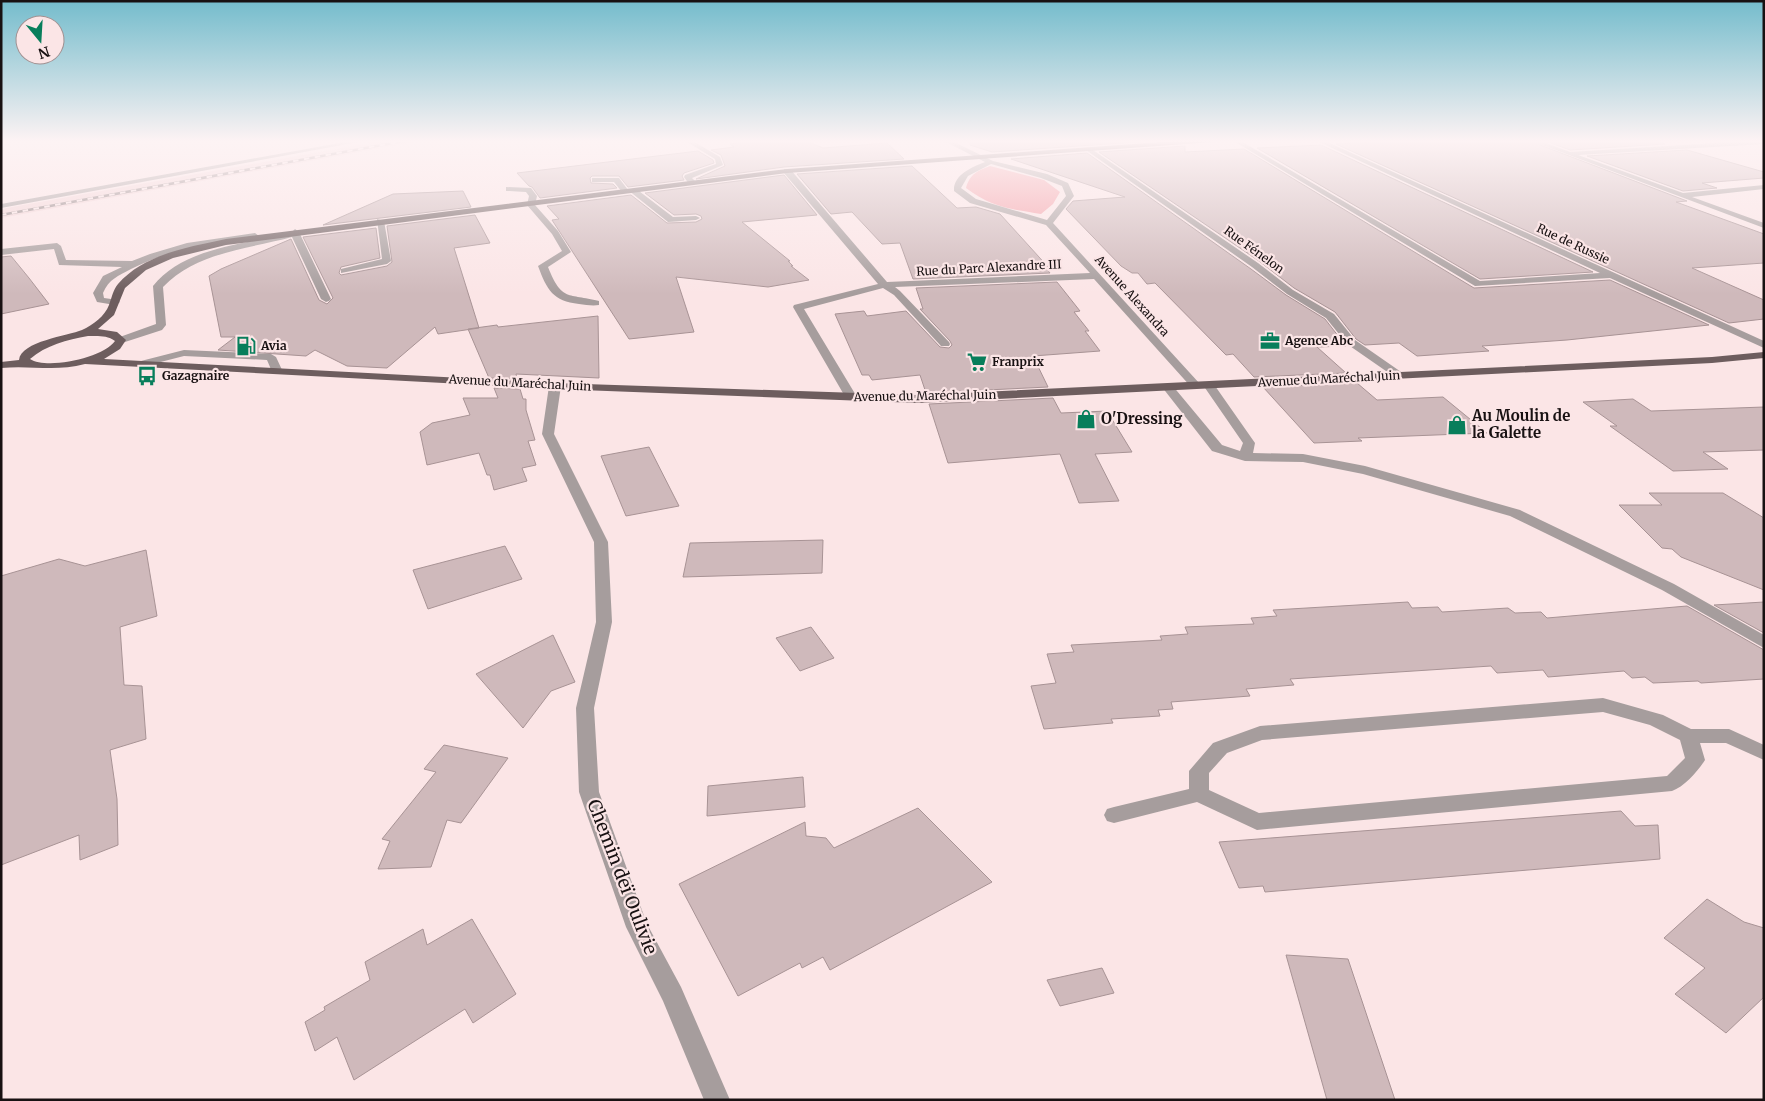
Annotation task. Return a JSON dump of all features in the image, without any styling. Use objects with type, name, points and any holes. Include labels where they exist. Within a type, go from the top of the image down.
[{"type":"main road","points":[[85,333],[106,318],[115,302],[119,289],[127,280],[155,262],[201,247],[259,236],[618,191]]},
{"type":"main road","points":[[1,358],[27,358],[49,366],[85,361],[113,350],[121,340],[118,336],[111,333],[85,333],[52,341],[27,358],[1,365]]},
{"type":"main road","name":"Avenue du Maréchal Juin","points":[[85,361],[555,386],[917,399],[1712,360],[1764,355]]},
{"type":"street","points":[[1,206],[82,191]]},
{"type":"street","points":[[529,191],[533,196],[531,205],[555,233],[567,252],[543,266],[550,288],[558,296],[596,302]]},
{"type":"street","points":[[631,191],[671,220],[696,218]]},
{"type":"street","points":[[804,191],[884,285],[897,293],[945,344]]},
{"type":"street","points":[[960,191],[973,201],[1049,223],[1070,196],[1068,191]]},
{"type":"street","name":"Rue Fénelon","points":[[1149,191],[1248,260],[1290,292],[1330,316],[1351,342],[1400,376]]},
{"type":"street","points":[[1322,191],[1478,284],[1611,275]]},
{"type":"street","name":"Rue de Russie","points":[[1430,191],[1764,345]]},
{"type":"street","points":[[1670,191],[1764,226]]},
{"type":"street","points":[[1680,195],[1723,191]]},
{"type":"street","points":[[344,270],[387,261],[380,221]]},
{"type":"street","name":"Avenue Alexandra","points":[[1049,223],[1096,276],[1202,386],[1249,443],[1245,457]]},
{"type":"street","points":[[121,340],[158,328],[161,325],[158,286],[165,276],[174,270],[210,256],[295,233],[326,299]]},
{"type":"street","points":[[115,302],[100,300],[98,293],[105,279],[132,264],[189,245],[222,239],[259,236]]},
{"type":"street","points":[[1,252],[57,246],[62,263],[132,264]]},
{"type":"street","name":"Rue du Parc Alexandre III","points":[[851,397],[798,307],[884,285],[1096,276]]},
{"type":"street","name":"Chemin deï Oulivie","points":[[555,386],[548,434],[601,542],[604,622],[585,708],[589,792],[637,927],[672,995],[717,1100]]},
{"type":"street","points":[[1168,387],[1217,448],[1245,457],[1303,458],[1365,470],[1515,513],[1668,587],[1764,642]]},
{"type":"street","points":[[1199,794],[1199,771],[1220,748],[1260,734],[1603,705],[1656,720],[1688,736],[1729,736],[1764,753]]},
{"type":"street","points":[[1114,815],[1199,794],[1256,822],[1672,783],[1695,760],[1688,736]]},
{"type":"shaded area","points":[[99,191],[146,191],[1,218],[1,209]]},
{"type":"shaded area","points":[[971,191],[1060,192],[1053,204],[1041,214],[1010,209]]},
{"type":"building","points":[[463,191],[471,207],[323,225],[393,194]]},
{"type":"building","points":[[535,191],[591,191],[540,198]]},
{"type":"building","points":[[798,191],[817,215],[742,222],[790,261],[788,261],[793,266],[791,266],[809,280],[768,287],[676,277],[694,332],[629,339],[552,220],[559,219],[547,206],[631,195],[667,223],[696,222],[702,219],[701,216],[696,214],[674,215],[645,193]]},
{"type":"building","points":[[812,191],[939,191],[957,208],[976,207],[1000,214],[1049,268],[1046,268],[1050,273],[913,279],[900,243],[882,244],[852,212],[831,214]]},
{"type":"building","points":[[1108,191],[1141,191],[1286,295],[1325,319],[1346,346],[1317,347],[1346,373],[1254,377],[1233,354],[1226,355],[1155,283],[1147,284],[1138,273],[1132,273],[1121,266],[1066,209],[1073,201],[1125,197]]},
{"type":"building","points":[[1157,191],[1314,191],[1474,288],[1610,280],[1709,325],[1567,340],[1482,346],[1489,351],[1417,356],[1399,343],[1365,345],[1356,339],[1335,312],[1294,288],[1259,261]]},
{"type":"building","points":[[1331,191],[1420,191],[1593,272],[1480,279]]},
{"type":"building","points":[[1440,191],[1662,191],[1687,201],[1676,202],[1764,234],[1764,263],[1692,268],[1764,300],[1764,319],[1729,323]]},
{"type":"building","points":[[475,215],[490,243],[454,248],[479,328],[438,334],[435,327],[387,368],[347,366],[315,350],[306,356],[218,350],[235,337],[221,337],[209,276],[221,269],[291,239],[319,300],[327,304],[333,298],[303,237],[376,228],[380,258],[341,267],[339,273],[341,275],[387,266],[392,262],[387,226]]},
{"type":"building","points":[[11,256],[49,304],[1,314],[1,257]]},
{"type":"building","points":[[1057,282],[1080,311],[1074,312],[1089,331],[1085,331],[1100,351],[1033,356],[1048,387],[926,393],[920,375],[872,380],[869,375],[862,375],[835,314],[864,311],[867,316],[906,311],[940,347],[949,348],[952,345],[950,341],[920,309],[923,309],[916,288]]},
{"type":"building","points":[[598,316],[599,378],[516,374],[517,379],[489,378],[468,329],[497,325],[498,327]]},
{"type":"building","points":[[1357,383],[1377,400],[1443,397],[1487,433],[1358,438],[1362,441],[1314,443],[1263,387]]},
{"type":"building","points":[[494,388],[520,389],[523,399],[526,399],[526,410],[535,440],[528,441],[536,465],[522,468],[527,481],[494,490],[490,475],[487,475],[479,453],[427,465],[420,432],[432,423],[470,415],[463,398],[498,398]]},
{"type":"building","points":[[1053,398],[1061,413],[1107,411],[1132,452],[1095,454],[1119,501],[1079,503],[1060,454],[948,463],[929,404]]},
{"type":"building","points":[[1633,399],[1651,411],[1764,407],[1764,450],[1703,452],[1728,469],[1673,471],[1610,426],[1617,426],[1583,402]]},
{"type":"building","points":[[649,447],[679,506],[626,516],[601,456]]},
{"type":"building","points":[[1649,493],[1723,493],[1764,518],[1764,590],[1681,557],[1672,549],[1662,548],[1619,505],[1662,505]]},
{"type":"building","points":[[823,540],[822,573],[683,577],[690,543]]},
{"type":"building","points":[[505,546],[522,579],[428,609],[413,570]]},
{"type":"building","points":[[146,550],[157,616],[120,627],[124,685],[142,686],[146,739],[110,750],[117,799],[118,845],[80,860],[79,835],[1,865],[1,576],[59,559],[85,566]]},
{"type":"building","points":[[1408,602],[1412,608],[1438,607],[1442,612],[1508,608],[1515,613],[1541,612],[1547,618],[1687,606],[1764,650],[1764,679],[1701,683],[1698,681],[1653,683],[1645,677],[1632,678],[1624,671],[1548,677],[1543,670],[1497,673],[1491,666],[1290,679],[1294,685],[1246,689],[1250,696],[1171,702],[1173,709],[1158,710],[1160,716],[1111,719],[1113,723],[1044,729],[1031,686],[1056,683],[1047,654],[1074,652],[1071,645],[1162,640],[1160,636],[1188,634],[1185,627],[1254,624],[1251,618],[1277,616],[1273,610]]},
{"type":"building","points":[[1764,602],[1764,633],[1714,605]]},
{"type":"building","points":[[811,627],[834,658],[800,671],[776,638]]},
{"type":"building","points":[[553,635],[575,682],[551,691],[523,728],[476,674]]},
{"type":"building","points":[[444,745],[508,758],[461,823],[447,820],[431,867],[378,869],[390,841],[382,839],[436,772],[424,769]]},
{"type":"building","points":[[803,777],[805,807],[707,816],[708,786]]},
{"type":"building","points":[[918,808],[992,882],[830,970],[823,957],[802,968],[800,963],[738,996],[679,884],[805,822],[806,836],[826,838],[834,848]]},
{"type":"building","points":[[1621,811],[1635,826],[1658,825],[1660,859],[1265,892],[1263,886],[1239,888],[1219,842]]},
{"type":"building","points":[[1707,899],[1744,922],[1764,928],[1764,997],[1726,1033],[1675,994],[1705,968],[1664,938]]},
{"type":"building","points":[[472,919],[516,994],[473,1023],[465,1009],[354,1080],[337,1037],[315,1051],[305,1022],[325,1010],[324,1007],[370,980],[365,962],[423,929],[427,945]]},
{"type":"building","points":[[1286,955],[1348,959],[1395,1100],[1327,1100]]},
{"type":"building","points":[[1102,968],[1114,993],[1060,1006],[1047,980]]},
{"type":"railway","points":[[1,215],[129,191]]},
{"type":"place","name":"Agence Abc","points":[[1270,341]]},
{"type":"place","name":"Avia","points":[[246,346]]},
{"type":"place","name":"Franprix","points":[[977,362]]},
{"type":"place","name":"Gazagnaire","points":[[147,376]]},
{"type":"place","name":"O'Dressing","points":[[1086,419]]},
{"type":"place","name":"Au Moulin de la Galette","points":[[1457,425]]}]
